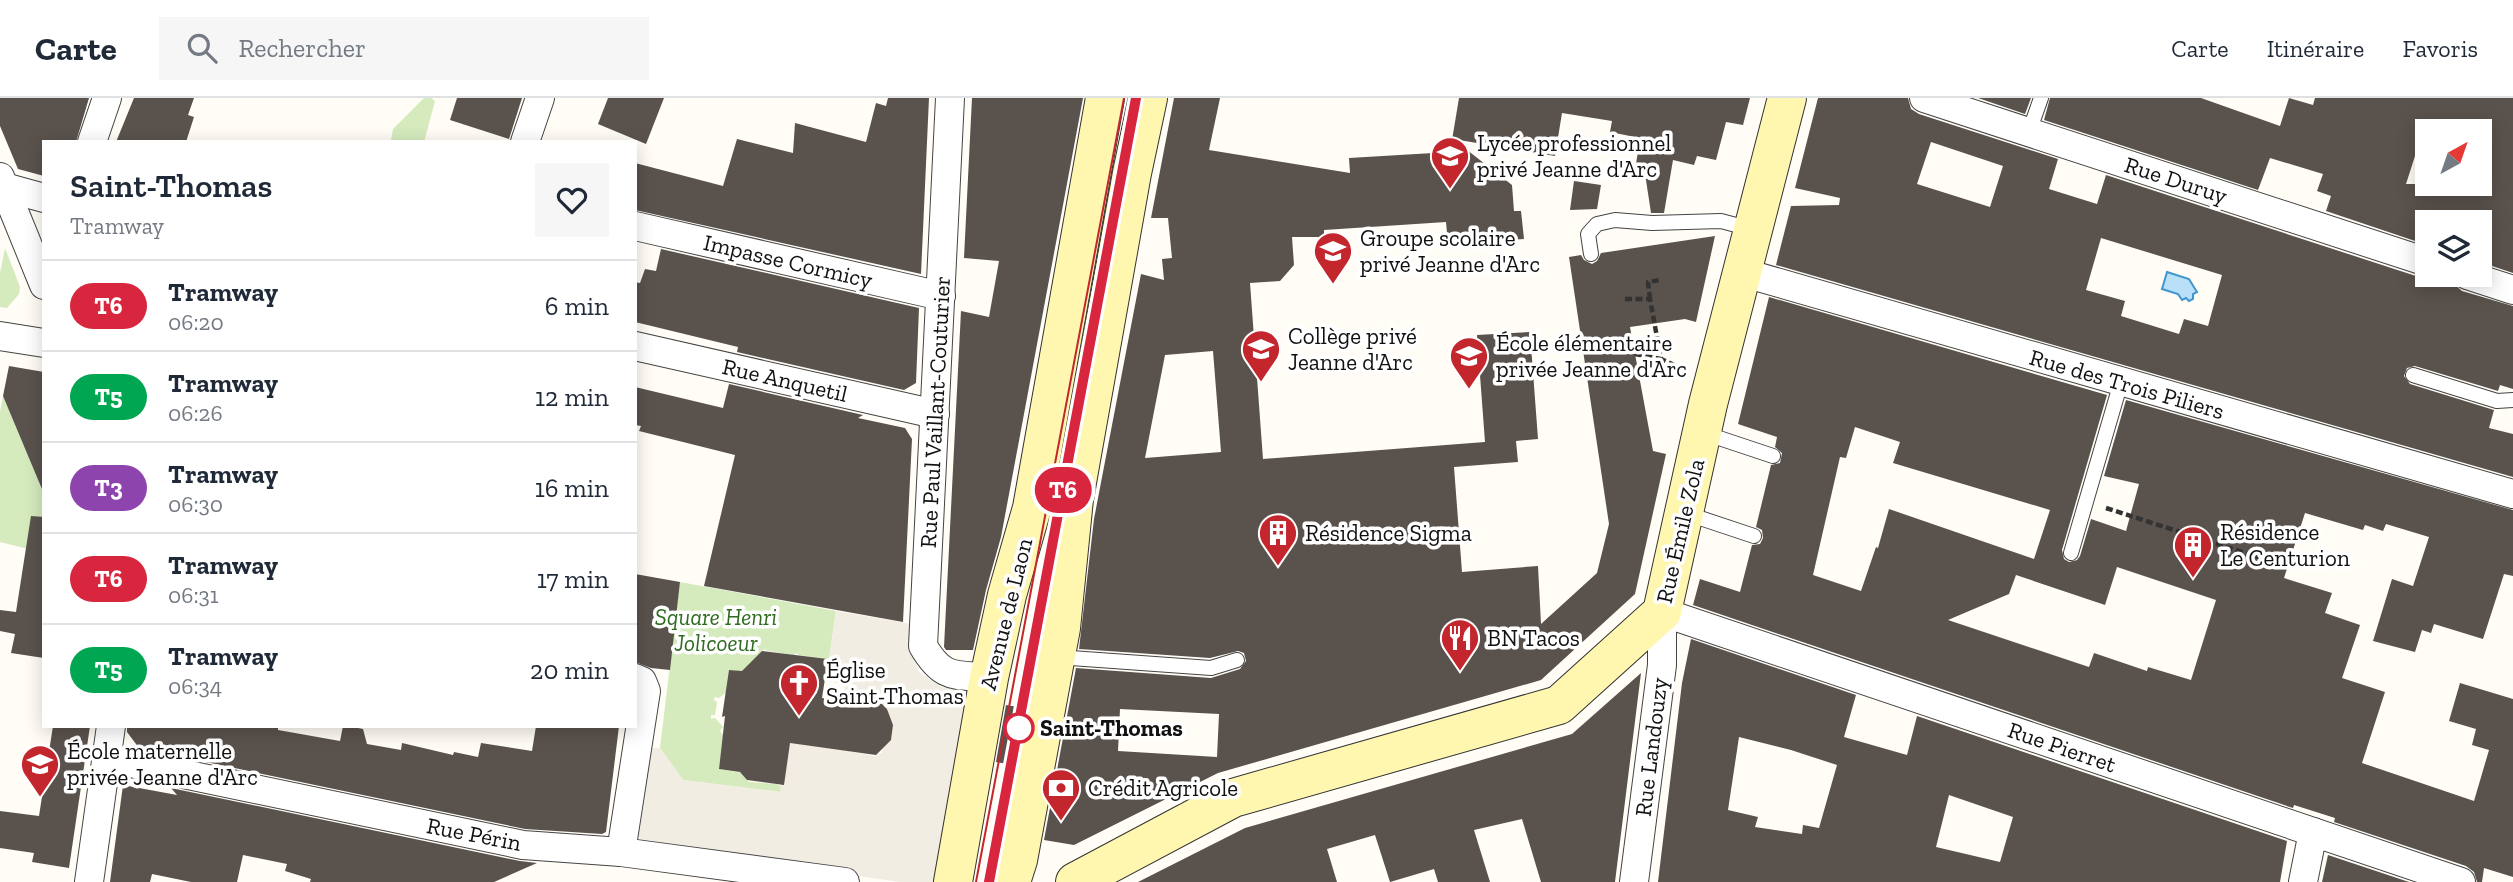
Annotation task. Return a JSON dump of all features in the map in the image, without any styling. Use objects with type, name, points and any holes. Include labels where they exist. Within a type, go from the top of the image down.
[{"type":"main road","name":"Avenue de Laon","points":[[953,882],[989,678],[1007,595],[1032,508],[1105,98]]},
{"type":"main road","name":"Avenue de Laon","points":[[1011,882],[1018,860],[1056,657],[1074,499],[1132,173],[1148,98]]},
{"type":"main road","name":"Rue Émile Zola","points":[[1075,882],[1233,799],[1559,705],[1662,612],[1702,432],[1787,98]]},
{"type":"street","points":[[93,140],[107,98]]},
{"type":"street","points":[[526,140],[540,98]]},
{"type":"street","name":"Rue Paul Vaillant-Couturier","points":[[950,98],[923,646],[933,664],[946,674],[989,678]]},
{"type":"street","name":"Rue Duruy","points":[[1924,98],[2415,258]]},
{"type":"street","points":[[2,182],[42,197]]},
{"type":"street","points":[[2,182],[42,280]]},
{"type":"street","name":"Impasse Cormicy","points":[[637,226],[941,296]]},
{"type":"street","name":"Rue des Trois Piliers","points":[[1741,272],[2513,494]]},
{"type":"street","points":[[2492,283],[2513,290]]},
{"type":"street","points":[[0,335],[42,343]]},
{"type":"street","name":"Rue Anquetil","points":[[637,346],[935,414]]},
{"type":"street","name":"Rue Pierret","points":[[1662,612],[2461,882]]},
{"type":"street","name":"Rue Landouzy","points":[[1634,882],[1662,665],[1662,612]]},
{"type":"street","points":[[621,852],[646,691],[642,681],[637,679]]},
{"type":"street","points":[[89,882],[111,728]]},
{"type":"street","name":"Rue Périn","points":[[107,758],[523,845],[621,852],[845,882]]},
{"type":"street","points":[[2303,882],[2313,832]]},
{"type":"lane","points":[[2029,132],[2041,98]]},
{"type":"lane","points":[[1591,254],[1588,234],[1597,224],[1615,220],[1652,223],[1721,221],[1753,230]]},
{"type":"lane","points":[[2413,375],[2497,401],[2513,400]]},
{"type":"lane","points":[[2071,554],[2121,382]]},
{"type":"lane","points":[[1702,432],[1773,456]]},
{"type":"lane","points":[[1684,513],[1754,536]]},
{"type":"lane","points":[[1056,657],[1211,668],[1237,660]]},
{"type":"path","points":[[1660,280],[1648,282],[1661,359]]},
{"type":"path","points":[[1625,299],[1650,299]]},
{"type":"path","points":[[1635,354],[1661,359],[1689,372]]},
{"type":"path","points":[[2085,501],[2264,559]]},
{"type":"green space","points":[[424,98],[435,101],[425,140],[391,140],[393,129]]},
{"type":"green space","points":[[5,248],[20,287],[19,294],[7,308],[0,307],[0,273]]},
{"type":"green space","points":[[3,396],[42,490],[42,552],[0,542],[0,412]]},
{"type":"green space","name":"Square Henri Jolicoeur","points":[[680,582],[836,611],[829,659],[764,649],[762,674],[729,670],[727,692],[714,700],[717,702],[715,715],[711,715],[711,719],[715,718],[723,727],[720,731],[723,735],[719,769],[749,774],[746,779],[749,782],[782,785],[780,792],[683,780],[660,748]]},
{"type":"shaded area","points":[[836,611],[917,625],[915,661],[919,672],[941,687],[967,692],[975,700],[945,882],[901,882],[646,847],[638,837],[652,748],[660,748],[683,780],[780,792],[787,739],[874,756],[882,753],[883,742],[891,740],[893,725],[891,720],[887,720],[888,709],[842,702],[845,684],[826,681]]},
{"type":"water","points":[[2167,272],[2189,279],[2197,292],[2193,294],[2193,299],[2182,300],[2178,294],[2162,289]]},
{"type":"building","points":[[0,98],[89,98],[77,140],[42,140],[42,175],[18,169],[0,126]]},
{"type":"building","points":[[134,98],[194,98],[188,115],[194,117],[187,140],[117,140]]},
{"type":"building","points":[[457,98],[522,98],[509,139],[450,120]]},
{"type":"building","points":[[608,98],[664,98],[646,144],[598,124]]},
{"type":"building","points":[[888,98],[929,98],[921,274],[637,210],[637,164],[723,186],[737,139],[793,153],[795,123],[866,142],[876,103],[886,106]]},
{"type":"building","points":[[972,98],[1083,98],[1001,537],[973,650],[946,650],[944,647],[961,311],[989,317],[999,261],[964,258]]},
{"type":"building","points":[[1174,98],[1220,98],[1209,150],[1350,173],[1349,158],[1450,152],[1459,98],[1750,98],[1743,125],[1726,122],[1716,160],[1697,156],[1694,165],[1673,160],[1664,213],[1651,213],[1646,180],[1634,177],[1640,138],[1610,132],[1612,121],[1562,113],[1555,156],[1453,139],[1512,185],[1514,211],[1521,211],[1524,239],[1448,244],[1446,222],[1324,230],[1324,237],[1292,237],[1294,265],[1280,281],[1250,283],[1263,459],[1485,442],[1477,335],[1530,332],[1538,439],[1516,441],[1518,462],[1454,467],[1462,572],[1538,566],[1541,624],[1597,573],[1609,524],[1569,257],[1581,255],[1592,264],[1601,253],[1715,236],[1696,322],[1685,319],[1630,327],[1653,451],[1666,454],[1635,594],[1541,680],[1218,773],[1074,845],[1044,840],[1076,668],[1211,678],[1240,669],[1246,661],[1244,653],[1238,651],[1210,658],[1079,649],[1094,519],[1141,274],[1164,280],[1162,259],[1172,258],[1168,218],[1151,218]],"holes":[[[1213,351],[1221,452],[1145,458],[1165,355]],[[1120,709],[1219,714],[1217,757],[1118,751]]]},
{"type":"building","points":[[1818,98],[1908,98],[1911,109],[1919,114],[2058,159],[2049,189],[2097,204],[2106,175],[2415,276],[2415,287],[2457,287],[2462,291],[2513,306],[2513,389],[2500,385],[2498,391],[2415,366],[2407,368],[2404,376],[2410,384],[2494,410],[2489,428],[2513,434],[2513,477],[1776,265],[1791,206],[1839,205],[1840,198],[1795,188]],"holes":[[[1931,142],[2003,166],[1990,207],[1917,184]],[[2101,238],[2222,275],[2208,326],[2184,319],[2179,334],[2121,316],[2125,301],[2086,290]]]},
{"type":"building","points":[[1978,98],[2031,98],[2025,114]]},
{"type":"building","points":[[2050,98],[2201,98],[2280,126],[2289,98],[2313,105],[2315,98],[2513,98],[2513,273],[2492,266],[2492,210],[2415,210],[2415,241],[2326,211],[2331,196],[2317,191],[2323,174],[2270,158],[2258,190],[2044,120]]},
{"type":"building","points":[[1574,181],[1601,185],[1597,209],[1570,210]]},
{"type":"building","points":[[661,249],[919,308],[916,383],[904,390],[737,352],[738,347],[637,322],[637,282],[640,283],[645,269],[656,271]]},
{"type":"building","points":[[1769,297],[2107,395],[2062,550],[2064,559],[2069,562],[2080,556],[2091,519],[2126,531],[2139,484],[2104,476],[2126,400],[2513,510],[2513,576],[2504,574],[2483,639],[2434,624],[2431,633],[2422,630],[2415,652],[2373,641],[2392,579],[2413,586],[2429,537],[2386,524],[2383,531],[2365,525],[2363,530],[2305,513],[2284,578],[2332,593],[2325,613],[2360,625],[2342,678],[2385,692],[2362,763],[2474,801],[2489,750],[2472,745],[2476,729],[2449,721],[2460,683],[2513,699],[2513,877],[2484,868],[2482,882],[2477,882],[2474,872],[2466,866],[2334,822],[2335,818],[2294,805],[2293,808],[1693,605],[1700,579],[1740,592],[1752,545],[1760,544],[1763,538],[1762,530],[1756,527],[1771,465],[1780,463],[1782,453],[1775,447],[1777,437],[1738,424]],"holes":[[[1855,427],[1900,442],[1893,463],[2050,510],[2034,559],[1889,509],[1878,548],[1876,547],[1861,591],[1813,575],[1840,457],[1846,458]],[[2117,567],[2216,600],[2191,680],[2148,667],[2147,671],[2094,653],[2089,667],[1948,620],[2009,594],[2016,575],[2105,605]]]},
{"type":"building","points":[[9,366],[42,372],[42,489],[3,396]]},
{"type":"building","points":[[729,384],[863,415],[858,418],[905,428],[912,439],[903,622],[704,586],[735,455],[639,431],[641,426],[637,425],[637,387],[723,408]]},
{"type":"building","points":[[31,516],[42,517],[42,658],[11,653],[15,634],[0,631],[0,610],[16,612]]},
{"type":"building","points":[[637,574],[680,582],[670,670],[651,668],[637,663]]},
{"type":"building","points":[[1691,639],[1856,695],[1844,737],[1907,755],[1917,716],[2287,841],[2280,882],[1658,882],[1682,683]],"holes":[[[1739,737],[1837,765],[1819,828],[1803,825],[1802,834],[1755,827],[1758,817],[1728,810]],[[1949,795],[2013,817],[2000,862],[1936,847]]]},
{"type":"building","name":"Église Saint-Thomas","points":[[762,651],[828,659],[822,698],[882,704],[887,709],[893,725],[891,740],[876,755],[790,743],[784,785],[747,780],[740,772],[719,769],[725,716],[722,717],[729,670],[742,671]]},
{"type":"building","points":[[1641,673],[1615,882],[1541,882],[1522,819],[1474,830],[1490,882],[1438,882],[1434,869],[1390,882],[1375,835],[1327,849],[1337,882],[1138,882],[1245,828],[1572,734]]},
{"type":"building","points":[[1006,705],[1024,708],[1013,765],[996,762]]},
{"type":"building","name":"École maternelle privée Jeanne d'Arc","points":[[53,728],[90,728],[69,868],[32,862],[34,853],[0,848],[0,811],[39,816]]},
{"type":"building","points":[[127,728],[278,728],[340,741],[343,728],[358,728],[363,729],[367,744],[401,750],[402,743],[453,755],[454,752],[478,757],[481,743],[532,751],[536,728],[619,728],[606,832],[602,834],[525,829],[139,748]]},
{"type":"building","points":[[123,785],[177,795],[171,788],[537,863],[494,882],[310,882],[311,879],[285,871],[287,864],[243,855],[237,882],[191,882],[152,874],[150,882],[110,882]]},
{"type":"building","points":[[2328,855],[2409,882],[2322,882]]},
{"type":"tram line","points":[[976,882],[1124,98]]},
{"type":"tram line","points":[[989,882],[1136,98]]},
{"type":"tram line","name":"T6","points":[[989,882],[1136,98]]},
{"type":"place","name":"Lycée professionnel privé Jeanne d'Arc","points":[[1450,190]]},
{"type":"place","name":"Groupe scolaire privé Jeanne d'Arc","points":[[1333,285]]},
{"type":"place","name":"Collège privé Jeanne d'Arc","points":[[1261,383]]},
{"type":"place","name":"École élémentaire privée Jeanne d'Arc","points":[[1469,390]]},
{"type":"place","name":"Résidence Sigma","points":[[1278,567]]},
{"type":"place","name":"Résidence Le Centurion","points":[[2193,579]]},
{"type":"place","name":"BN Tacos","points":[[1460,672]]},
{"type":"place","name":"Église Saint-Thomas","points":[[799,717]]},
{"type":"place","name":"Saint-Thomas","points":[[1019,728]]},
{"type":"place","name":"École maternelle privée Jeanne d'Arc","points":[[40,798]]},
{"type":"place","name":"Crédit Agricole","points":[[1061,822]]}]
